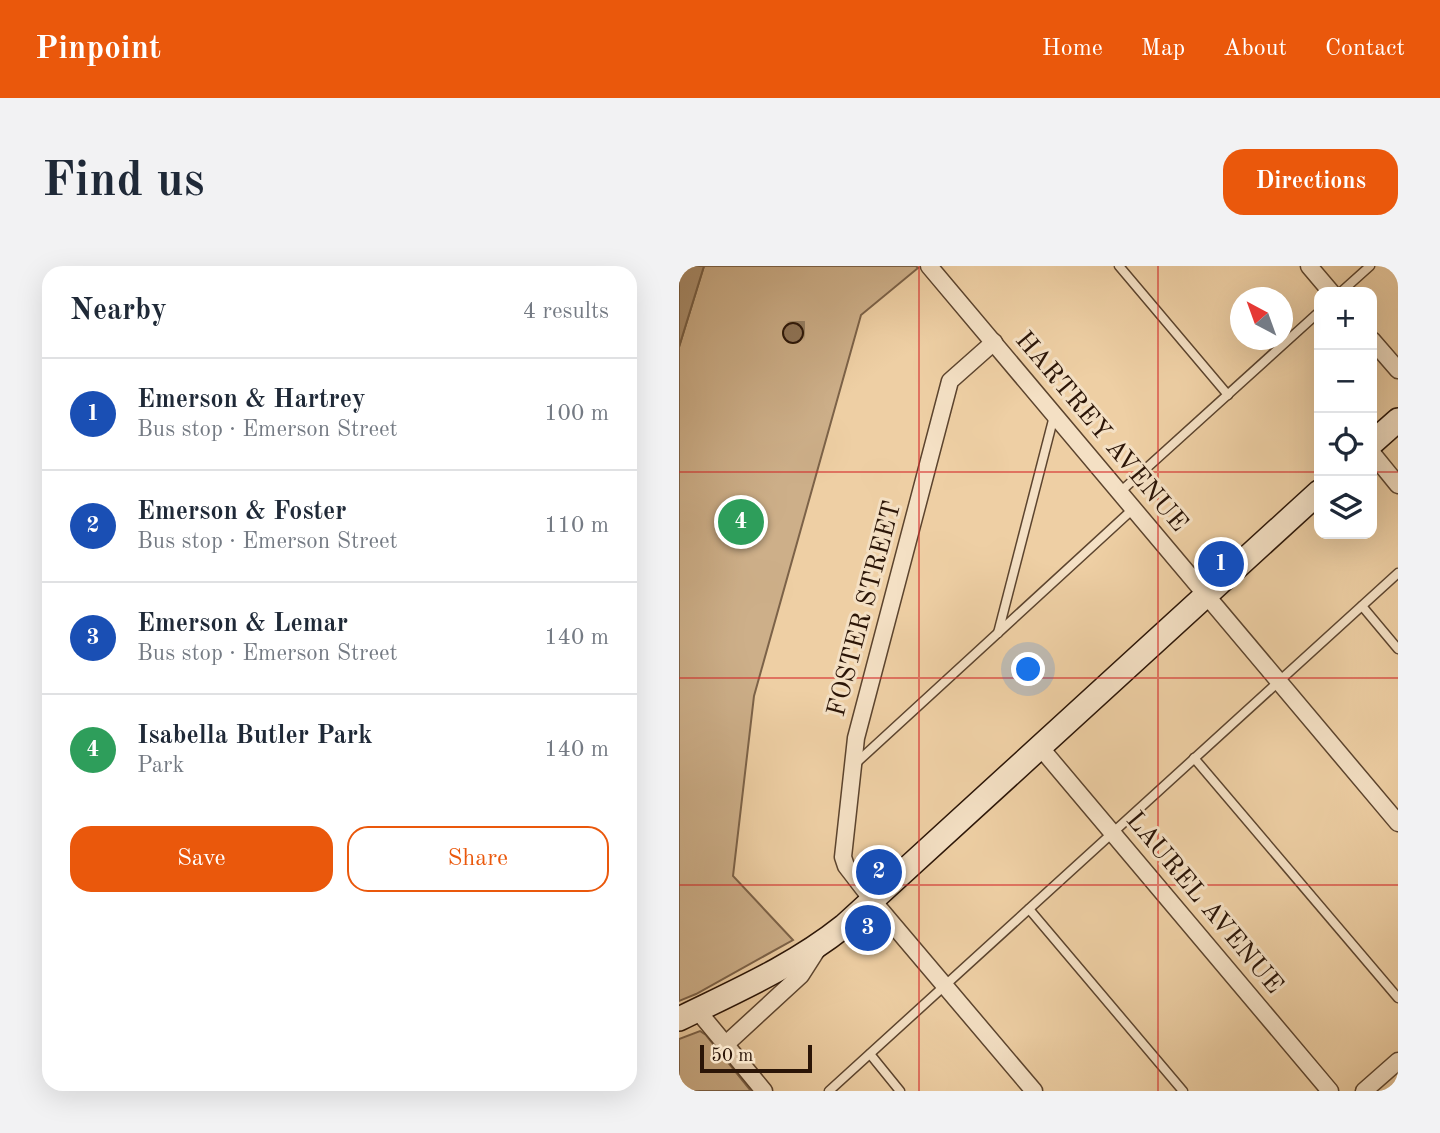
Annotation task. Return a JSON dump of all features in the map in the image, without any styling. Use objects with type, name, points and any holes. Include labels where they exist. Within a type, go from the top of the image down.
[{"type":"main road","points":[[1377,439],[1398,420]]},
{"type":"main road","points":[[688,1015],[791,964],[820,946],[873,901],[1314,497]]},
{"type":"street","name":"HARTREY AVENUE","points":[[929,266],[1398,823]]},
{"type":"street","points":[[1309,266],[1327,287]]},
{"type":"street","name":"FOSTER STREET","points":[[994,342],[950,381],[856,738],[843,858],[846,866],[873,901],[1034,1091]]},
{"type":"street","points":[[1377,346],[1398,370]]},
{"type":"street","points":[[1377,459],[1398,485]]},
{"type":"street","name":"LAUREL AVENUE","points":[[1040,747],[1330,1091]]},
{"type":"street","points":[[725,1045],[801,975],[820,946]]},
{"type":"street","points":[[688,1015],[725,1045],[764,1091]]},
{"type":"street","points":[[1364,1091],[1398,1060]]},
{"type":"lane","points":[[1119,266],[1228,395]]},
{"type":"lane","points":[[1347,287],[1370,266]]},
{"type":"lane","points":[[1119,493],[1314,317]]},
{"type":"lane","points":[[998,633],[1054,414]]},
{"type":"lane","points":[[853,766],[1133,509]]},
{"type":"lane","points":[[829,1091],[1398,573]]},
{"type":"lane","points":[[1361,606],[1398,649]]},
{"type":"lane","points":[[1194,758],[1398,998]]},
{"type":"lane","points":[[1028,909],[1182,1091]]},
{"type":"lane","points":[[870,1054],[900,1091]]},
{"type":"shaded area","points":[[679,266],[704,266],[679,347]]},
{"type":"shaded area","points":[[704,266],[918,268],[861,315],[754,696],[733,876],[793,940],[679,1001],[679,347]]},
{"type":"shaded area","points":[[700,1031],[751,1091],[679,1091],[679,1039]]},
{"type":"building","points":[[793,323],[800,326],[803,333],[800,340],[793,343],[786,340],[783,333],[786,326]]},
{"type":"place","name":"Isabella Butler Park","points":[[741,522]]},
{"type":"place","name":"Emerson & Hartrey","points":[[1221,564]]},
{"type":"place","name":"Emerson & Foster","points":[[879,872]]},
{"type":"place","name":"Emerson & Lemar","points":[[868,928]]}]
